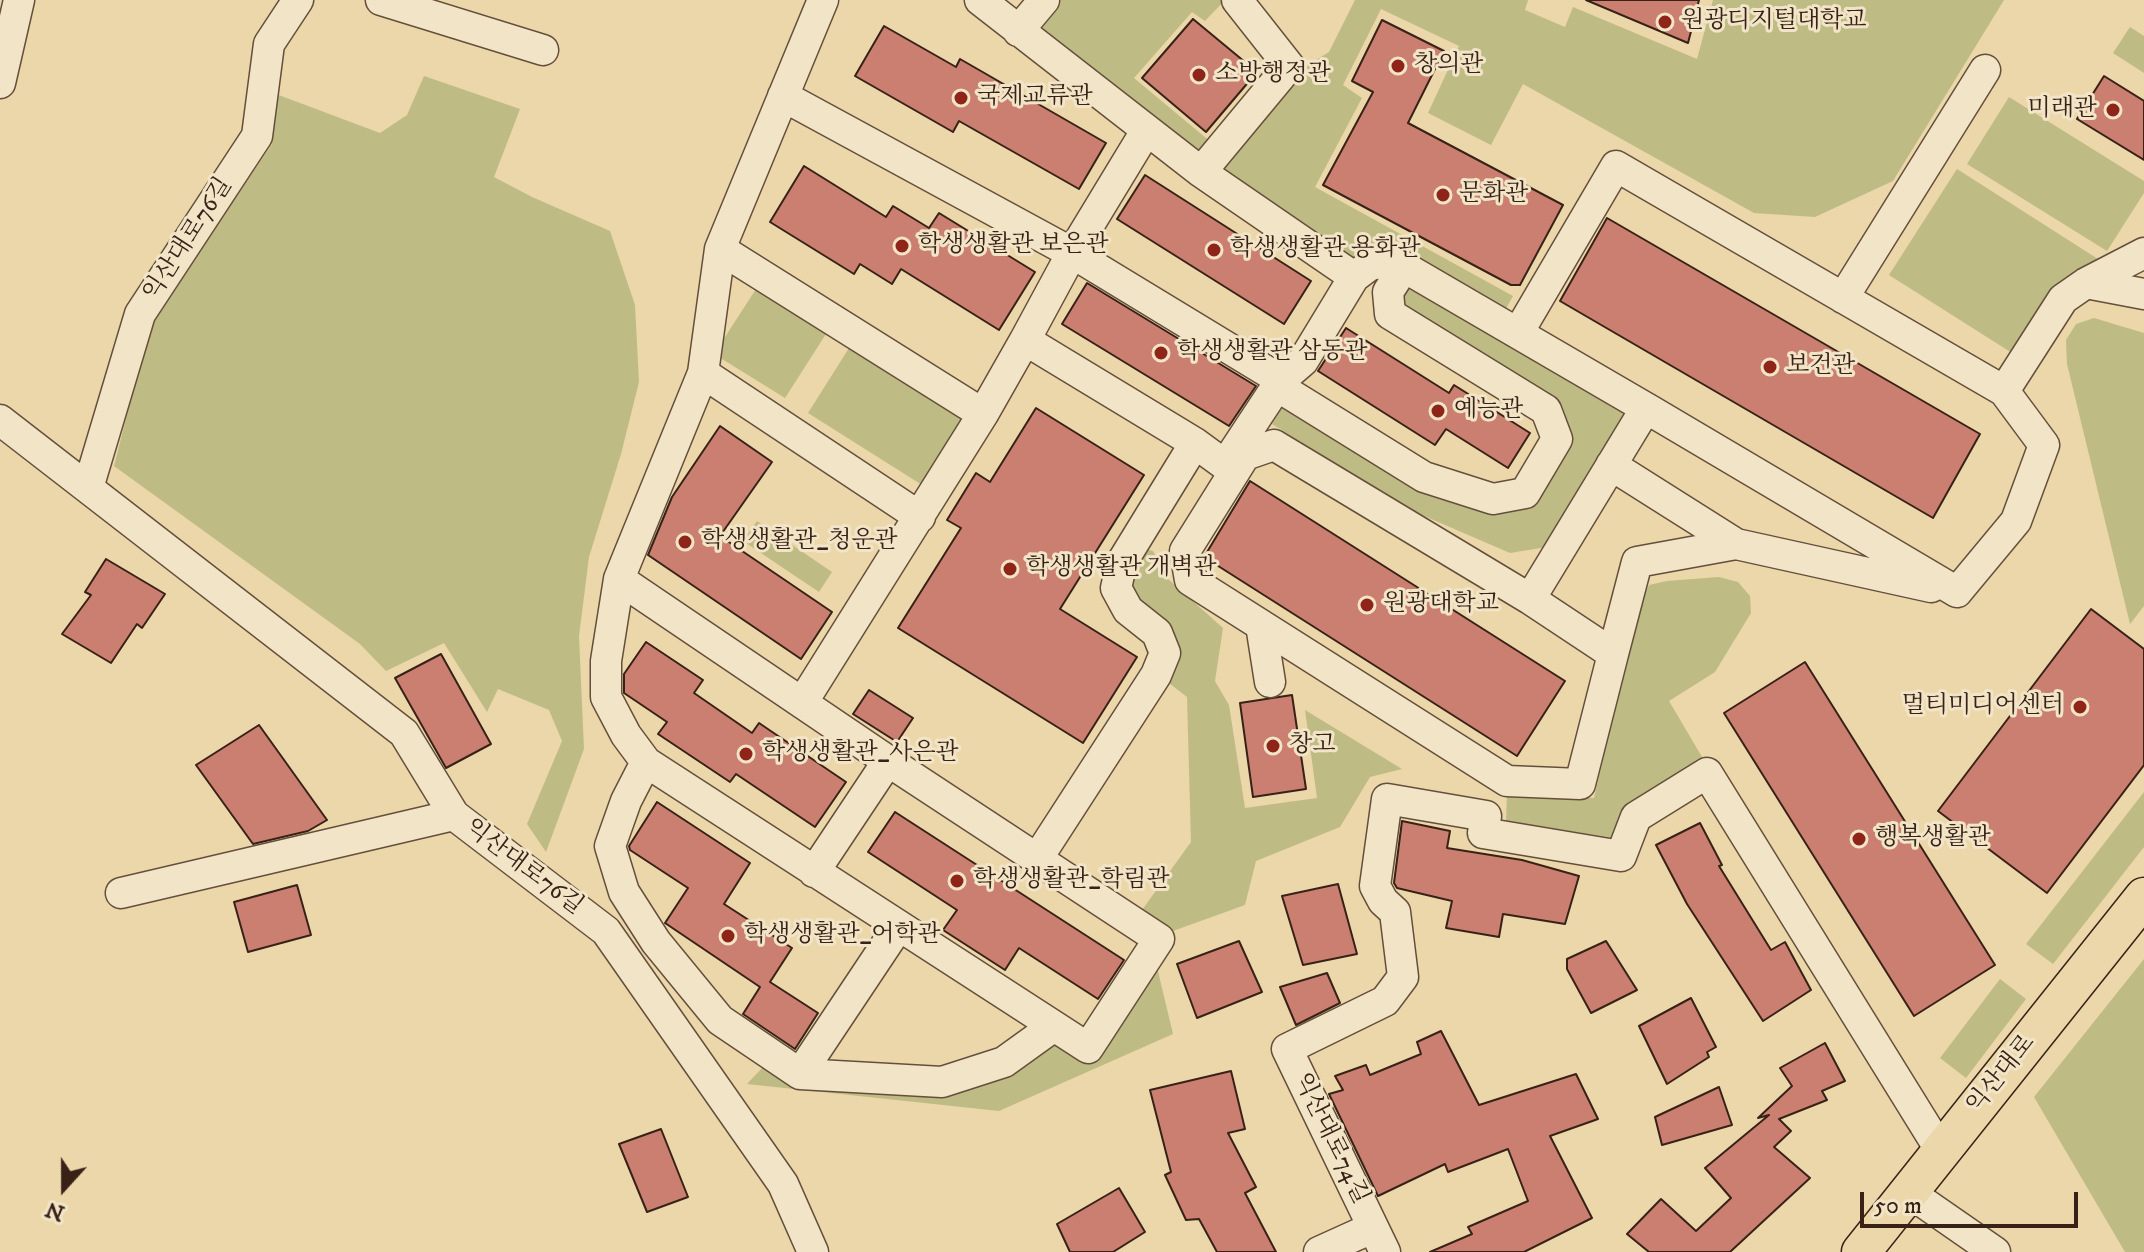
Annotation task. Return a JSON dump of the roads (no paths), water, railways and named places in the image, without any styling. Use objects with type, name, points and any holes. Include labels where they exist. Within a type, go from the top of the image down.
[{"type":"main road","name":"익산대로","points":[[1861,1252],[2144,897]]},
{"type":"street","points":[[0,83],[19,0]]},
{"type":"street","name":"익산대로76길","points":[[88,488],[140,314],[257,136],[269,44],[298,0]]},
{"type":"street","points":[[381,0],[543,50]]},
{"type":"street","points":[[619,579],[1159,939],[1088,1048],[646,762],[626,735],[606,697],[608,640],[619,579],[703,373],[720,249],[823,0]]},
{"type":"street","points":[[980,0],[1201,172],[1354,277]]},
{"type":"street","points":[[1018,31],[1044,0]]},
{"type":"street","points":[[1201,172],[1289,66],[1237,0]]},
{"type":"street","points":[[1843,298],[1985,70]]},
{"type":"street","points":[[783,96],[1072,253],[1424,477],[1493,499],[1525,493],[1557,439],[1546,410],[1390,314],[1388,292],[1404,267]]},
{"type":"street","points":[[802,703],[983,414],[1072,253],[1146,131]]},
{"type":"street","points":[[1518,333],[1616,166],[2004,391],[2044,445],[2016,521],[1957,592]]},
{"type":"street","points":[[720,249],[983,414]]},
{"type":"street","points":[[2004,391],[2063,299],[2086,283],[2144,253]]},
{"type":"street","points":[[1025,340],[1195,443],[1225,465],[1279,383],[1303,361],[1354,277],[1370,265],[1387,262],[1404,267],[1957,592]]},
{"type":"street","points":[[2086,283],[2144,294]]},
{"type":"street","points":[[703,373],[920,517]]},
{"type":"street","points":[[1530,599],[1646,408]]},
{"type":"street","name":"익산대로76길","points":[[0,420],[404,733],[454,815],[606,931],[783,1184],[813,1252]]},
{"type":"street","points":[[1037,859],[1156,675],[1165,653],[1157,633],[1128,610],[1116,588],[1122,562],[1195,443]]},
{"type":"street","points":[[1613,654],[1530,599],[1274,445],[1245,455],[1185,551],[1190,580],[1507,781],[1580,784],[1637,562],[1736,544]]},
{"type":"street","points":[[1611,465],[1736,544],[1957,592]]},
{"type":"street","points":[[1261,625],[1270,682]]},
{"type":"street","points":[[814,872],[888,761]]},
{"type":"street","points":[[646,762],[626,801],[610,846],[624,892],[656,942],[720,1020],[800,1074],[942,1082],[1004,1062],[1054,1026]]},
{"type":"street","name":"익산대로74길","points":[[1319,1252],[1379,1240],[1287,1049],[1385,1001],[1403,977],[1395,912],[1383,901],[1375,886],[1387,799],[1486,816],[1483,833],[1621,856],[1636,817],[1707,773],[1941,1151]]},
{"type":"street","points":[[121,893],[454,815]]},
{"type":"street","points":[[800,1074],[898,927]]},
{"type":"street","points":[[1907,1191],[1995,1252]]},
{"type":"place","name":"원광디지털대학교","points":[[1665,22]]},
{"type":"place","name":"창의관","points":[[1398,66]]},
{"type":"place","name":"소방행정관","points":[[1199,75]]},
{"type":"place","name":"국제교류관","points":[[961,98]]},
{"type":"place","name":"미래관","points":[[2113,110]]},
{"type":"place","name":"문화관","points":[[1443,195]]},
{"type":"place","name":"학생생활관 보은관","points":[[902,246]]},
{"type":"place","name":"학생생활관 용화관","points":[[1214,250]]},
{"type":"place","name":"학생생활관 삼동관","points":[[1161,353]]},
{"type":"place","name":"보건관","points":[[1770,367]]},
{"type":"place","name":"예능관","points":[[1438,411]]},
{"type":"place","name":"학생생활관_청운관","points":[[685,542]]},
{"type":"place","name":"학생생활관 개벽관","points":[[1010,569]]},
{"type":"place","name":"원광대학교","points":[[1367,605]]},
{"type":"place","name":"멀티미디어센터","points":[[2080,707]]},
{"type":"place","name":"창고","points":[[1273,746]]},
{"type":"place","name":"학생생활관_사은관","points":[[746,754]]},
{"type":"place","name":"행복생활관","points":[[1859,839]]},
{"type":"place","name":"학생생활관_학림관","points":[[957,881]]},
{"type":"place","name":"학생생활관_어학관","points":[[728,936]]}]
